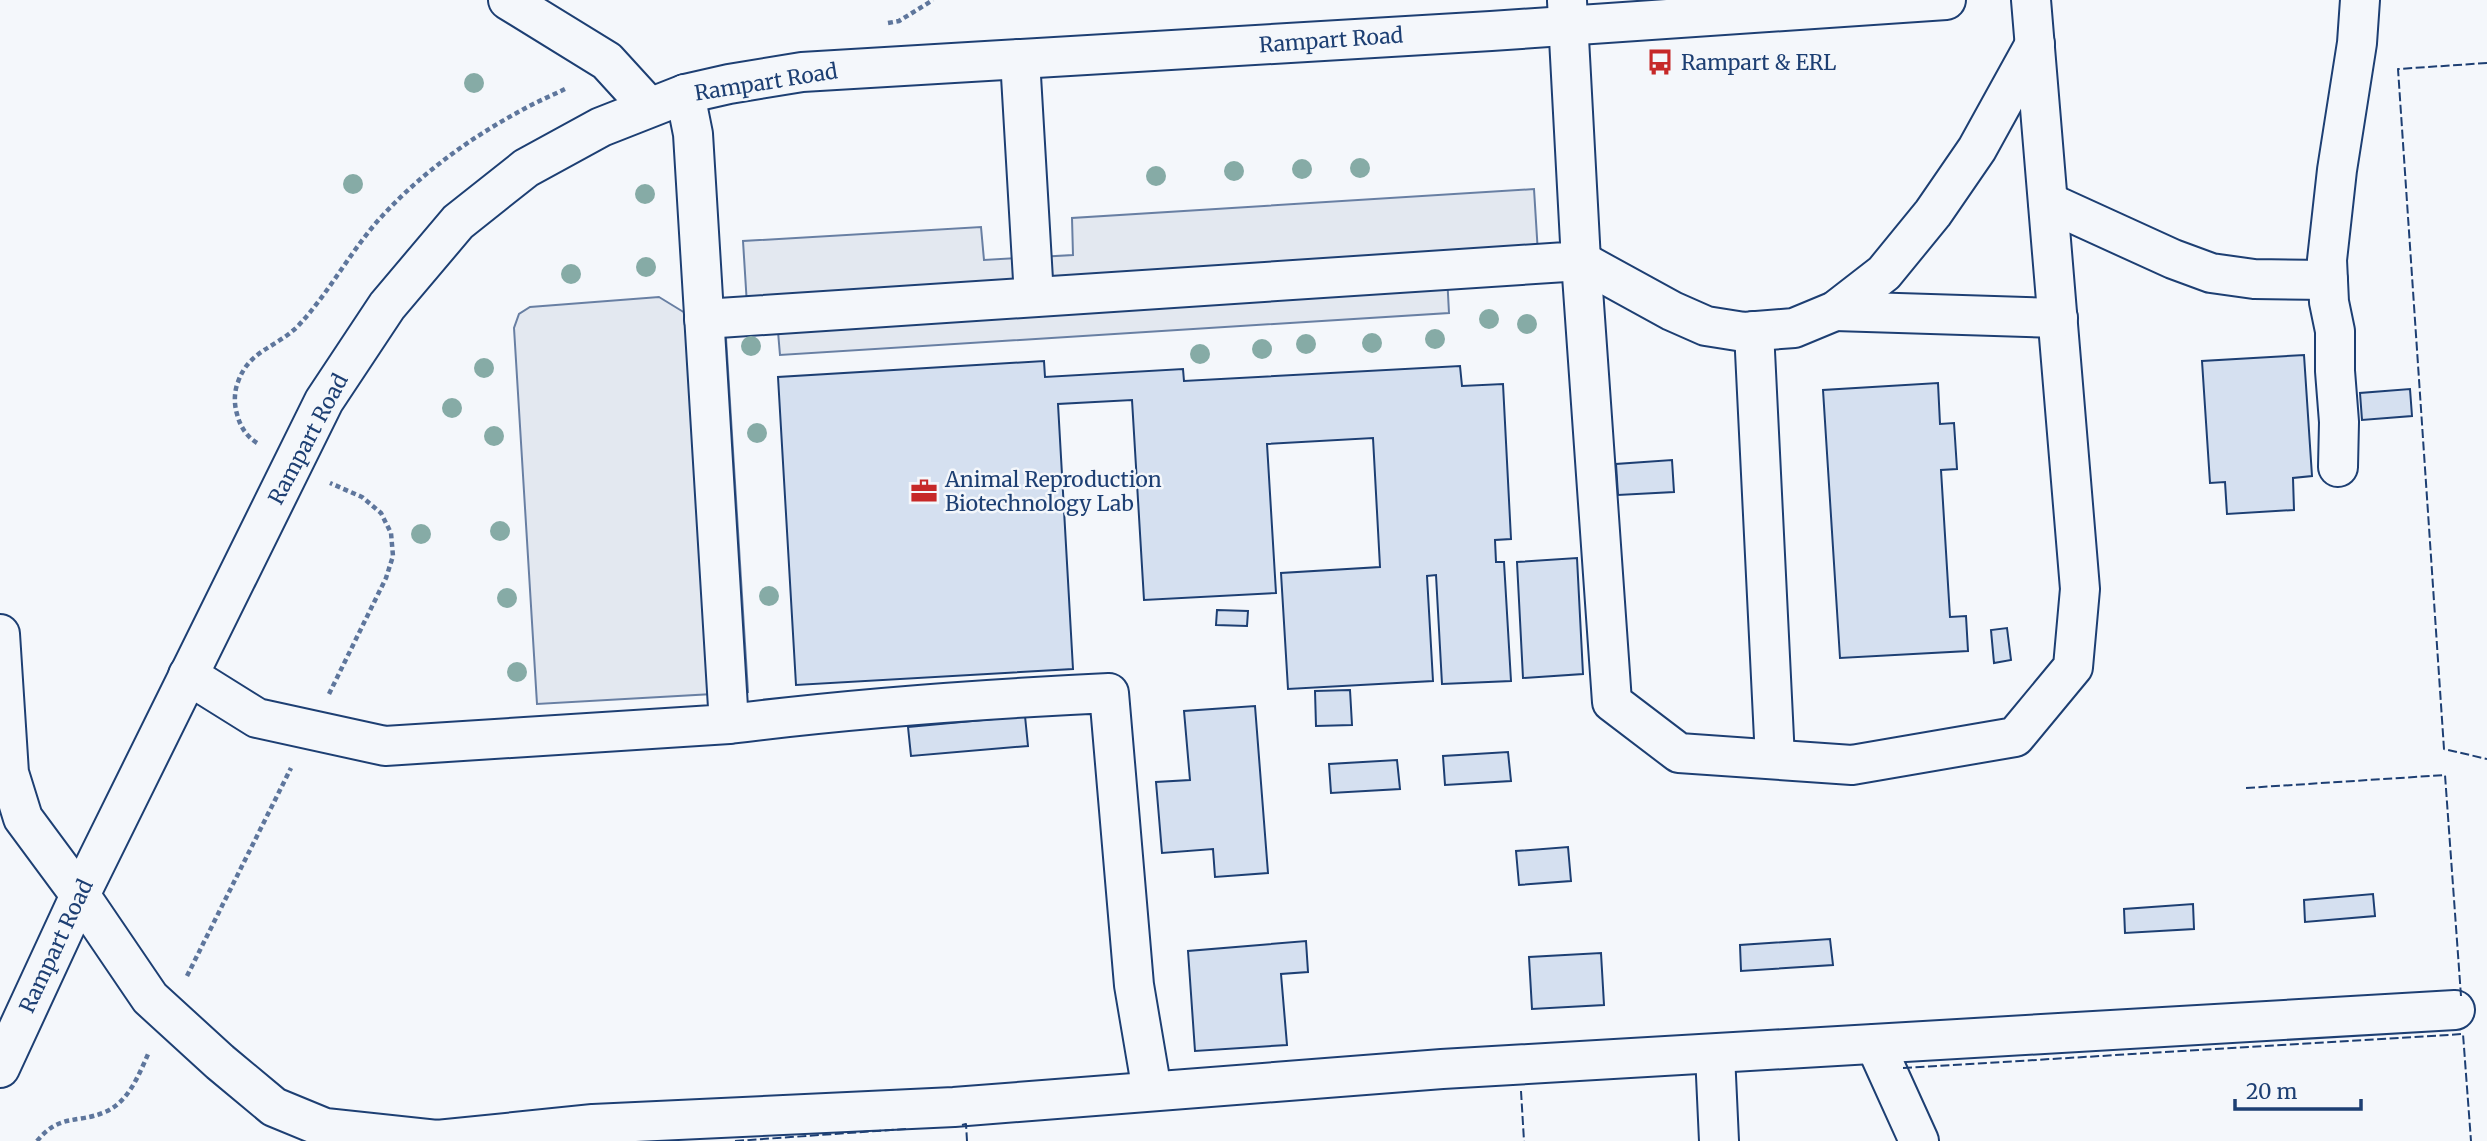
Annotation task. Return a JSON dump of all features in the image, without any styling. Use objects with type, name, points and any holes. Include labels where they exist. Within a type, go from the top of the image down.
[{"type":"street","points":[[508,0],[607,61],[649,107]]},
{"type":"street","name":"Rampart Road","points":[[0,1068],[80,895],[324,401],[387,306],[458,222],[526,168],[601,127],[685,94],[802,72],[1020,60],[1568,13],[1946,0]]},
{"type":"street","points":[[1568,13],[1581,261],[1612,702],[1679,753],[1852,765],[2015,737],[2073,667],[2080,589],[2031,0]]},
{"type":"street","points":[[2338,467],[2335,331],[2329,302],[2327,260],[2337,170],[2357,43],[2360,0]]},
{"type":"street","points":[[704,319],[1581,261],[1672,311],[1706,326],[1744,332],[1794,328],[1835,311],[1884,273],[1933,213],[1976,149],[2035,44]]},
{"type":"street","points":[[1020,60],[1034,297]]},
{"type":"street","points":[[685,94],[693,134],[729,724]]},
{"type":"street","points":[[2048,202],[2211,273],[2254,279],[2328,279]]},
{"type":"street","points":[[1835,311],[2058,318]]},
{"type":"street","points":[[1754,331],[1776,760]]},
{"type":"street","points":[[0,634],[9,773],[23,818],[80,895],[150,998],[274,1107],[325,1128],[437,1140],[593,1124],[954,1107],[1442,1069],[2455,1010]]},
{"type":"street","points":[[188,675],[257,718],[384,746],[729,724],[838,710],[1109,693],[1134,985],[1152,1091]]},
{"type":"street","points":[[1874,1044],[1919,1141]]},
{"type":"street","points":[[1715,1054],[1719,1141]]},
{"type":"path","points":[[261,445],[250,438],[240,426],[234,406],[236,386],[244,366],[299,325],[376,224],[417,181],[465,145],[521,110],[565,89]]},
{"type":"path","points":[[324,704],[386,578],[393,556],[391,533],[381,513],[362,497],[326,481]]},
{"type":"path","points":[[186,979],[296,758]]},
{"type":"path","points":[[37,1141],[43,1133],[62,1121],[106,1112],[124,1098],[150,1050]]},
{"type":"shaded area","points":[[1534,189],[1539,270],[1447,275],[1449,313],[780,355],[777,320],[748,321],[743,241],[981,227],[984,260],[1073,255],[1072,218]]},
{"type":"shaded area","points":[[659,297],[726,338],[748,692],[537,704],[514,328],[519,314],[530,307]]},
{"type":"building","points":[[2304,355],[2312,476],[2293,478],[2294,510],[2227,514],[2225,482],[2210,483],[2202,361]]},
{"type":"building","name":"Animal Reproduction Biotechnology Lab","points":[[1044,361],[1045,377],[1183,369],[1184,381],[1460,366],[1462,386],[1503,384],[1511,539],[1495,540],[1496,562],[1504,562],[1511,681],[1442,684],[1436,575],[1427,576],[1433,681],[1288,689],[1281,573],[1380,567],[1373,438],[1267,444],[1276,593],[1144,600],[1132,400],[1058,404],[1073,669],[796,685],[778,377]]},
{"type":"building","points":[[1938,383],[1940,424],[1954,423],[1957,469],[1941,470],[1950,617],[1966,616],[1968,651],[1840,658],[1823,390]]},
{"type":"building","points":[[2410,389],[2412,416],[2362,420],[2360,393]]},
{"type":"building","points":[[1672,460],[1674,492],[1618,495],[1616,464]]},
{"type":"building","points":[[1577,558],[1583,674],[1523,678],[1517,562]]},
{"type":"building","points":[[1217,610],[1248,611],[1247,626],[1216,625]]},
{"type":"building","points":[[2007,628],[2011,660],[1994,663],[1991,630]]},
{"type":"building","points":[[1350,690],[1352,725],[1316,726],[1315,691]]},
{"type":"building","points":[[1255,706],[1268,873],[1215,877],[1213,849],[1162,853],[1156,782],[1190,780],[1184,711]]},
{"type":"building","points":[[1025,716],[1028,746],[911,756],[908,727]]},
{"type":"building","points":[[1508,752],[1511,781],[1445,785],[1443,756]]},
{"type":"building","points":[[1397,760],[1400,789],[1331,793],[1329,764]]},
{"type":"building","points":[[1568,847],[1571,881],[1519,885],[1516,851]]},
{"type":"building","points":[[2373,894],[2375,916],[2305,922],[2304,900]]},
{"type":"building","points":[[2193,904],[2194,929],[2125,933],[2124,909]]},
{"type":"building","points":[[1830,939],[1833,965],[1741,971],[1740,945]]},
{"type":"building","points":[[1306,941],[1308,972],[1281,974],[1287,1045],[1195,1051],[1188,951]]},
{"type":"building","points":[[1601,953],[1604,1005],[1532,1009],[1529,957]]},
{"type":"fence","points":[[2487,63],[2398,69],[2444,749],[2487,759]]},
{"type":"fence","points":[[2246,788],[2445,775],[2461,996]]},
{"type":"fence","points":[[1903,1068],[2463,1034],[2471,1141]]},
{"type":"fence","points":[[1521,1091],[1524,1141]]},
{"type":"fence","points":[[962,1125],[966,1124],[967,1141]]},
{"type":"fence","points":[[735,1141],[906,1129]]},
{"type":"place","name":"Rampart & ERL","points":[[1660,62]]},
{"type":"place","name":"Animal Reproduction Biotechnology Lab","points":[[924,491]]}]
